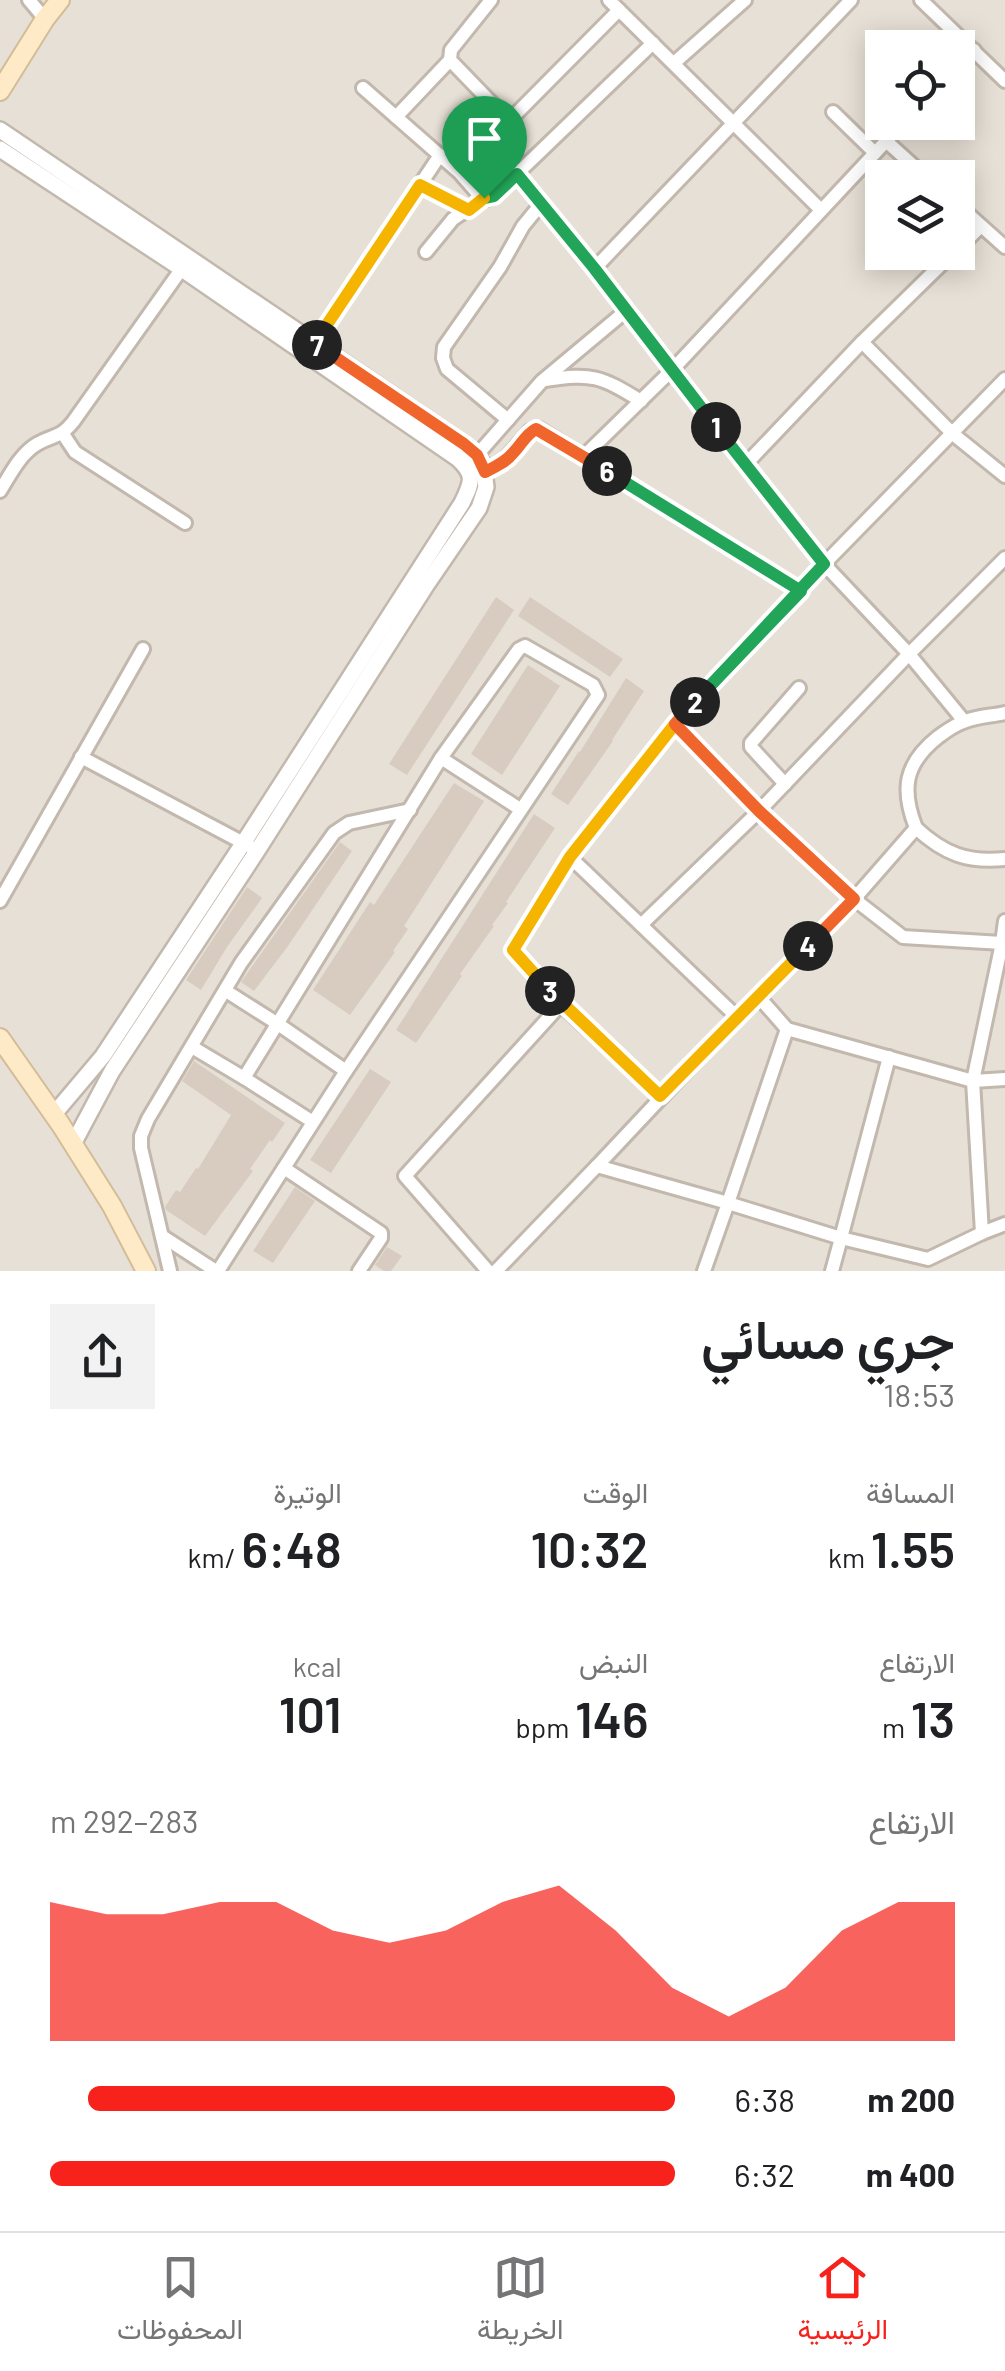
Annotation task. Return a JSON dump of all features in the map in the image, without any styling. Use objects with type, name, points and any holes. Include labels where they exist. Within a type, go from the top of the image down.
[{"type":"main road","points":[[0,90],[60,0]]},
{"type":"main road","points":[[0,1038],[112,1206],[146,1271]]},
{"type":"street","points":[[29,0],[45,19]]},
{"type":"street","points":[[396,117],[450,60],[451,50],[491,0]]},
{"type":"street","points":[[674,62],[744,0]]},
{"type":"street","points":[[594,268],[850,0]]},
{"type":"street","points":[[921,0],[953,30]]},
{"type":"street","points":[[820,210],[614,5],[492,140],[490,147],[594,268],[824,564],[909,654],[964,721]]},
{"type":"street","points":[[426,252],[453,219],[484,198],[494,196],[654,43]]},
{"type":"street","points":[[975,51],[1005,82]]},
{"type":"street","points":[[450,60],[509,121]]},
{"type":"street","points":[[363,88],[484,198]]},
{"type":"street","points":[[834,112],[875,152]]},
{"type":"street","points":[[0,130],[185,264]]},
{"type":"street","points":[[584,457],[673,369],[886,141],[907,160]]},
{"type":"street","points":[[0,149],[185,264],[477,455]]},
{"type":"street","points":[[307,345],[440,156]]},
{"type":"street","points":[[420,185],[469,210]]},
{"type":"street","points":[[508,420],[447,368],[444,346],[541,204]]},
{"type":"street","points":[[975,221],[1005,246]]},
{"type":"street","points":[[975,232],[981,226]]},
{"type":"street","points":[[0,491],[34,445],[63,434],[185,264]]},
{"type":"street","points":[[745,465],[936,270]]},
{"type":"street","points":[[478,474],[477,455],[542,381],[627,310]]},
{"type":"street","points":[[862,342],[953,434],[1005,476]]},
{"type":"street","points":[[307,345],[478,474]]},
{"type":"street","points":[[542,381],[598,377],[641,401]]},
{"type":"street","points":[[660,1096],[561,1004],[513,950],[570,857],[675,724],[824,564],[1005,380]]},
{"type":"street","points":[[73,1144],[112,1071],[373,655],[478,474],[500,465],[533,429],[540,429],[801,591]]},
{"type":"street","points":[[63,434],[75,452],[185,524]]},
{"type":"street","points":[[0,459],[15,466]]},
{"type":"street","points":[[641,925],[759,811],[1005,558]]},
{"type":"street","points":[[162,1236],[217,1271],[598,694],[593,685],[522,647],[442,758],[244,1078]]},
{"type":"street","points":[[0,902],[143,649]]},
{"type":"street","points":[[785,784],[750,742],[799,688]]},
{"type":"street","points":[[1005,713],[964,721],[924,748],[910,769],[906,788],[916,828],[931,842],[981,862],[1005,859]]},
{"type":"street","points":[[675,724],[759,811],[854,899],[904,937],[1004,943]]},
{"type":"street","points":[[81,757],[250,847]]},
{"type":"street","points":[[442,758],[520,809]]},
{"type":"street","points":[[170,1271],[140,1148],[148,1119],[241,963],[334,832],[349,823],[410,810]]},
{"type":"street","points":[[561,1004],[405,1176],[492,1271],[854,899],[916,828]]},
{"type":"street","points":[[54,1114],[103,1056],[250,847]]},
{"type":"street","points":[[570,857],[736,1017]]},
{"type":"street","points":[[982,1233],[973,1080],[1004,943],[1005,920]]},
{"type":"street","points":[[226,991],[346,1071]]},
{"type":"street","points":[[758,996],[787,1029],[973,1080],[1005,1079]]},
{"type":"street","points":[[704,1271],[787,1029]]},
{"type":"street","points":[[192,1047],[313,1122]]},
{"type":"street","points":[[832,1271],[889,1057]]},
{"type":"street","points":[[597,1166],[929,1265],[1005,1224]]},
{"type":"street","points":[[284,1168],[380,1233],[381,1238],[358,1271]]},
{"type":"shaded area","points":[[0,0],[1005,0],[1005,1271],[0,1271]]},
{"type":"building","points":[[496,597],[514,610],[407,775],[389,764]]},
{"type":"building","points":[[530,597],[623,659],[610,677],[518,616]]},
{"type":"building","points":[[528,665],[560,686],[502,775],[471,754]]},
{"type":"building","points":[[626,678],[644,691],[568,805],[551,794]]},
{"type":"building","points":[[454,783],[484,801],[404,926],[408,929],[395,952],[350,1015],[313,990]]},
{"type":"building","points":[[534,814],[555,828],[416,1043],[396,1030]]},
{"type":"building","points":[[340,842],[352,851],[254,991],[241,982]]},
{"type":"building","points":[[247,887],[262,898],[201,990],[186,980]]},
{"type":"building","points":[[194,1061],[285,1123],[205,1236],[165,1207],[198,1169],[231,1115],[182,1081]]},
{"type":"building","points":[[370,1069],[391,1082],[331,1173],[310,1160]]},
{"type":"building","points":[[295,1187],[315,1201],[273,1263],[253,1251]]},
{"type":"building","points":[[387,1247],[402,1256],[391,1271],[375,1265]]},
{"type":"route","points":[[484,198],[469,210],[420,185],[314,344],[464,444],[477,455],[485,472],[500,465],[530,431],[540,429],[801,591],[738,657],[675,724],[759,811],[854,899],[660,1096],[561,1004],[513,950],[570,857],[675,724],[801,591],[824,564],[517,174],[494,196],[484,198]]}]
